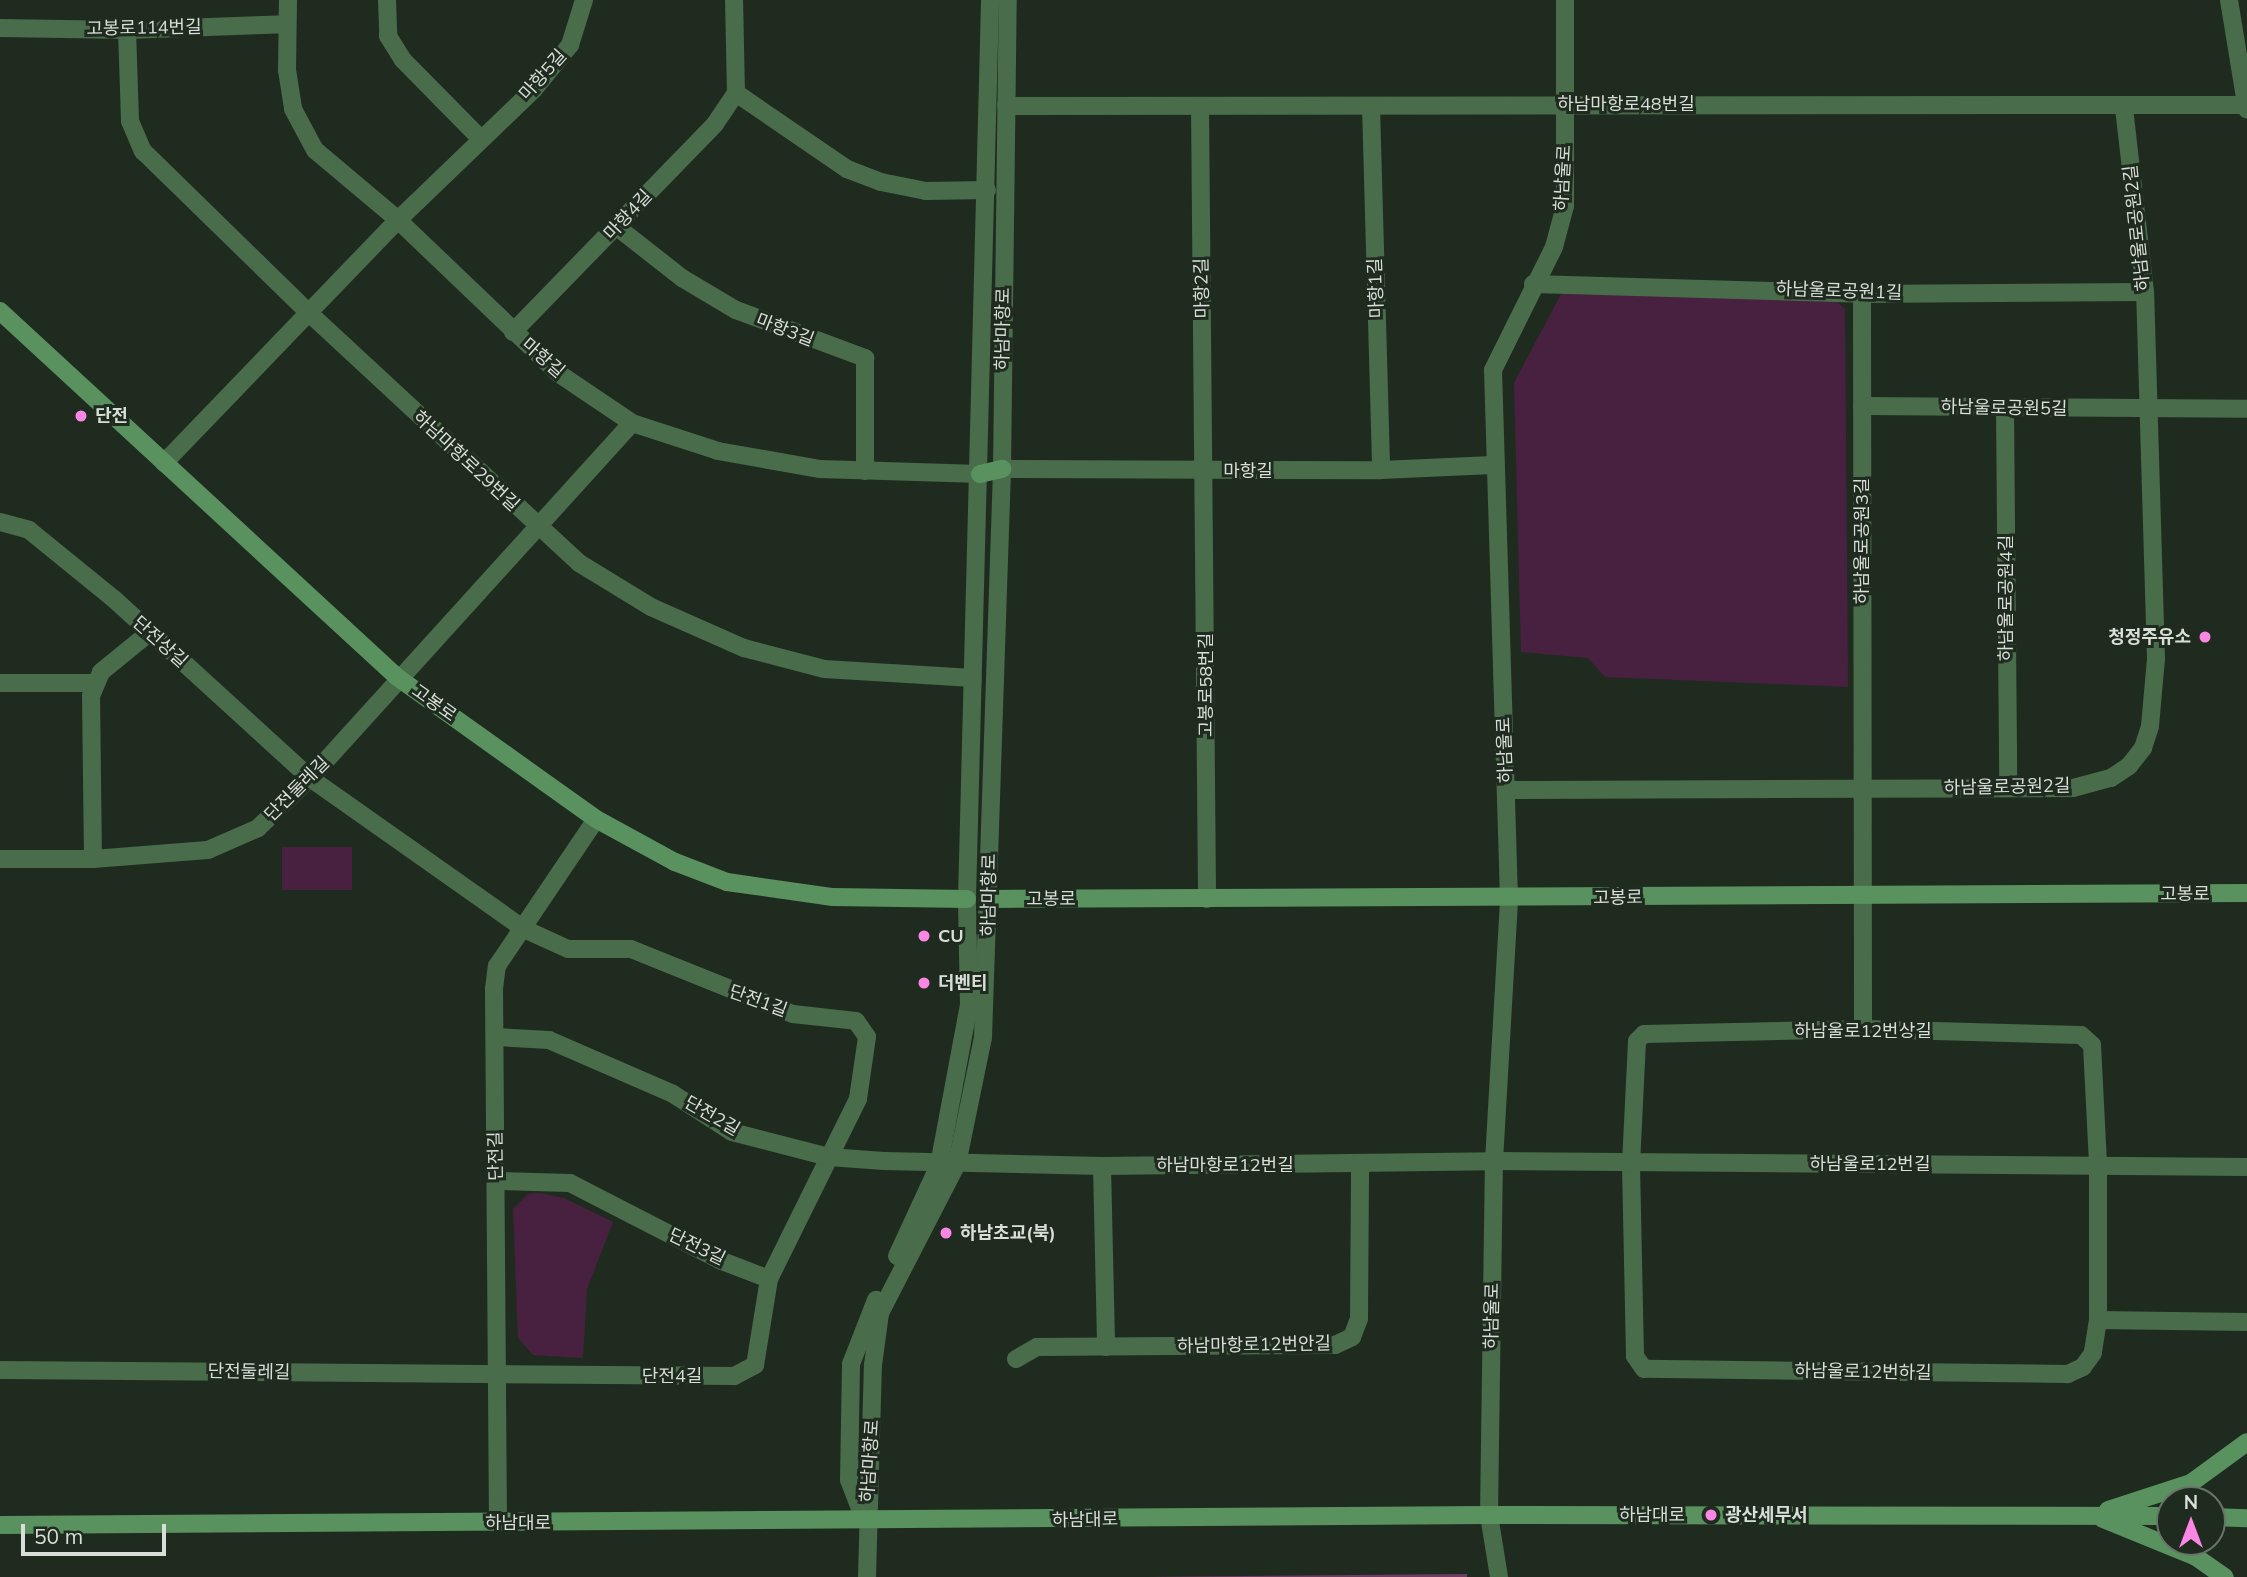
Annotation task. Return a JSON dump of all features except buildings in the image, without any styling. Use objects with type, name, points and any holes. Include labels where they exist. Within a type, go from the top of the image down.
[{"type":"main road","name":"고봉로","points":[[0,311],[397,677],[596,819],[675,862],[727,882],[833,897],[967,899]]},
{"type":"main road","points":[[980,474],[1002,469]]},
{"type":"main road","name":"고봉로","points":[[989,899],[1509,900],[1861,894],[2247,893]]},
{"type":"main road","points":[[2093,1515],[2191,1482],[2247,1442]]},
{"type":"main road","points":[[2093,1515],[2196,1557],[2225,1577]]},
{"type":"main road","name":"하남대로","points":[[0,1525],[866,1522],[1489,1516],[2156,1516]]},
{"type":"main road","points":[[2226,1517],[2247,1518]]},
{"type":"street","name":"마항길","points":[[288,0],[287,70],[293,109],[315,150],[398,220],[558,373],[632,423],[771,463],[865,471],[980,474]]},
{"type":"street","points":[[387,0],[388,36],[403,60],[480,138]]},
{"type":"street","name":"마항5길","points":[[164,463],[398,220],[480,138],[534,89],[570,45],[584,0]]},
{"type":"street","points":[[734,0],[736,93],[847,169],[881,182],[926,191],[987,190]]},
{"type":"street","name":"하남마항로","points":[[866,1522],[849,1480],[851,1364],[862,1329],[939,1165],[966,1033],[967,899],[980,474],[990,0]]},
{"type":"street","name":"하남마항로","points":[[866,1522],[880,1313],[957,1164],[983,1037],[1002,469],[1008,0]]},
{"type":"street","name":"하남울로","points":[[1499,1577],[1489,1516],[1494,1161],[1509,900],[1493,465],[1493,370],[1533,284],[1554,247],[1565,206],[1565,0]]},
{"type":"street","points":[[2229,0],[2247,107]]},
{"type":"street","name":"고봉로114번길","points":[[0,28],[127,30],[287,23]]},
{"type":"street","name":"하남마항로29번길","points":[[127,30],[130,121],[143,151],[308,312],[537,527],[579,563],[652,607],[744,648],[824,669],[973,678]]},
{"type":"street","name":"마항4길","points":[[513,332],[715,124],[736,93]]},
{"type":"street","name":"하남마항로48번길","points":[[1006,106],[1565,103],[2247,107]]},
{"type":"street","name":"마항2길","points":[[1200,106],[1205,471]]},
{"type":"street","name":"마항1길","points":[[1371,106],[1381,470]]},
{"type":"street","name":"하남울로공원2길","points":[[1507,790],[2008,788],[2093,785],[2129,766],[2143,748],[2155,707],[2156,659],[2145,292],[2124,107]]},
{"type":"street","name":"마항3길","points":[[617,227],[682,278],[736,310],[865,358],[865,471]]},
{"type":"street","name":"하남울로공원1길","points":[[1533,284],[1861,294],[2145,292]]},
{"type":"street","name":"하남울로공원3길","points":[[1861,294],[1863,1029]]},
{"type":"street","name":"하남울로공원5길","points":[[1862,406],[2247,409]]},
{"type":"street","name":"하남울로공원4길","points":[[2005,409],[2008,788]]},
{"type":"street","name":"단전둘레길","points":[[0,859],[93,859],[208,850],[258,828],[310,778],[397,677],[632,423]]},
{"type":"street","name":"마항길","points":[[1002,469],[1381,470],[1493,465]]},
{"type":"street","name":"고봉로58번길","points":[[1205,471],[1207,900]]},
{"type":"street","name":"단전상길","points":[[0,522],[29,530],[150,632],[310,778],[524,929]]},
{"type":"street","points":[[93,859],[91,696],[101,672],[150,632]]},
{"type":"street","points":[[0,683],[96,683]]},
{"type":"street","name":"단전길","points":[[498,1523],[495,1037],[497,966],[596,819]]},
{"type":"street","points":[[967,899],[989,899]]},
{"type":"street","name":"단전1길","points":[[524,929],[568,949],[631,949],[793,1014],[856,1021],[867,1037],[858,1099],[830,1157]]},
{"type":"street","name":"하남울로12번상길","points":[[1630,1164],[1635,1049],[1644,1034],[1863,1029],[2081,1035],[2092,1045],[2098,1164]]},
{"type":"street","name":"단전2길","points":[[495,1037],[549,1040],[673,1094],[732,1132],[830,1157],[957,1164]]},
{"type":"street","points":[[769,1279],[830,1157]]},
{"type":"street","name":"하남마항로12번길","points":[[957,1164],[1102,1166],[1494,1161]]},
{"type":"street","name":"하남울로12번길","points":[[1494,1161],[2247,1167]]},
{"type":"street","name":"하남마항로12번안길","points":[[1016,1359],[1037,1347],[1335,1345],[1352,1337],[1359,1319],[1360,1164]]},
{"type":"street","name":"하남울로12번하길","points":[[1630,1164],[1634,1356],[1644,1369],[2068,1374],[2083,1367],[2093,1353],[2098,1320],[2098,1164]]},
{"type":"street","points":[[1102,1166],[1106,1346]]},
{"type":"street","name":"단전3길","points":[[497,1181],[570,1183],[722,1261],[769,1279]]},
{"type":"street","name":"단전4길","points":[[498,1375],[734,1376],[755,1365],[769,1279]]},
{"type":"street","points":[[2098,1320],[2247,1322]]},
{"type":"street","name":"단전둘레길","points":[[0,1370],[498,1375]]},
{"type":"street","points":[[866,1522],[867,1577]]},
{"type":"shaded area","points":[[1561,294],[1833,298],[1845,309],[1848,687],[1605,677],[1588,658],[1521,652],[1514,383]]},
{"type":"shaded area","points":[[282,847],[352,847],[352,890],[282,890]]},
{"type":"shaded area","points":[[540,1193],[564,1198],[613,1222],[587,1289],[583,1358],[533,1355],[518,1338],[513,1209],[528,1194]]},
{"type":"shaded area","points":[[1467,1574],[1467,1577],[1146,1577]]},
{"type":"place","name":"단전","points":[[81,416]]},
{"type":"place","name":"청정주유소","points":[[2205,637]]},
{"type":"place","name":"CU","points":[[924,936]]},
{"type":"place","name":"더벤티","points":[[924,983]]},
{"type":"place","name":"하남초교(북)","points":[[946,1233]]},
{"type":"place","name":"광산세무서","points":[[1711,1515]]}]
